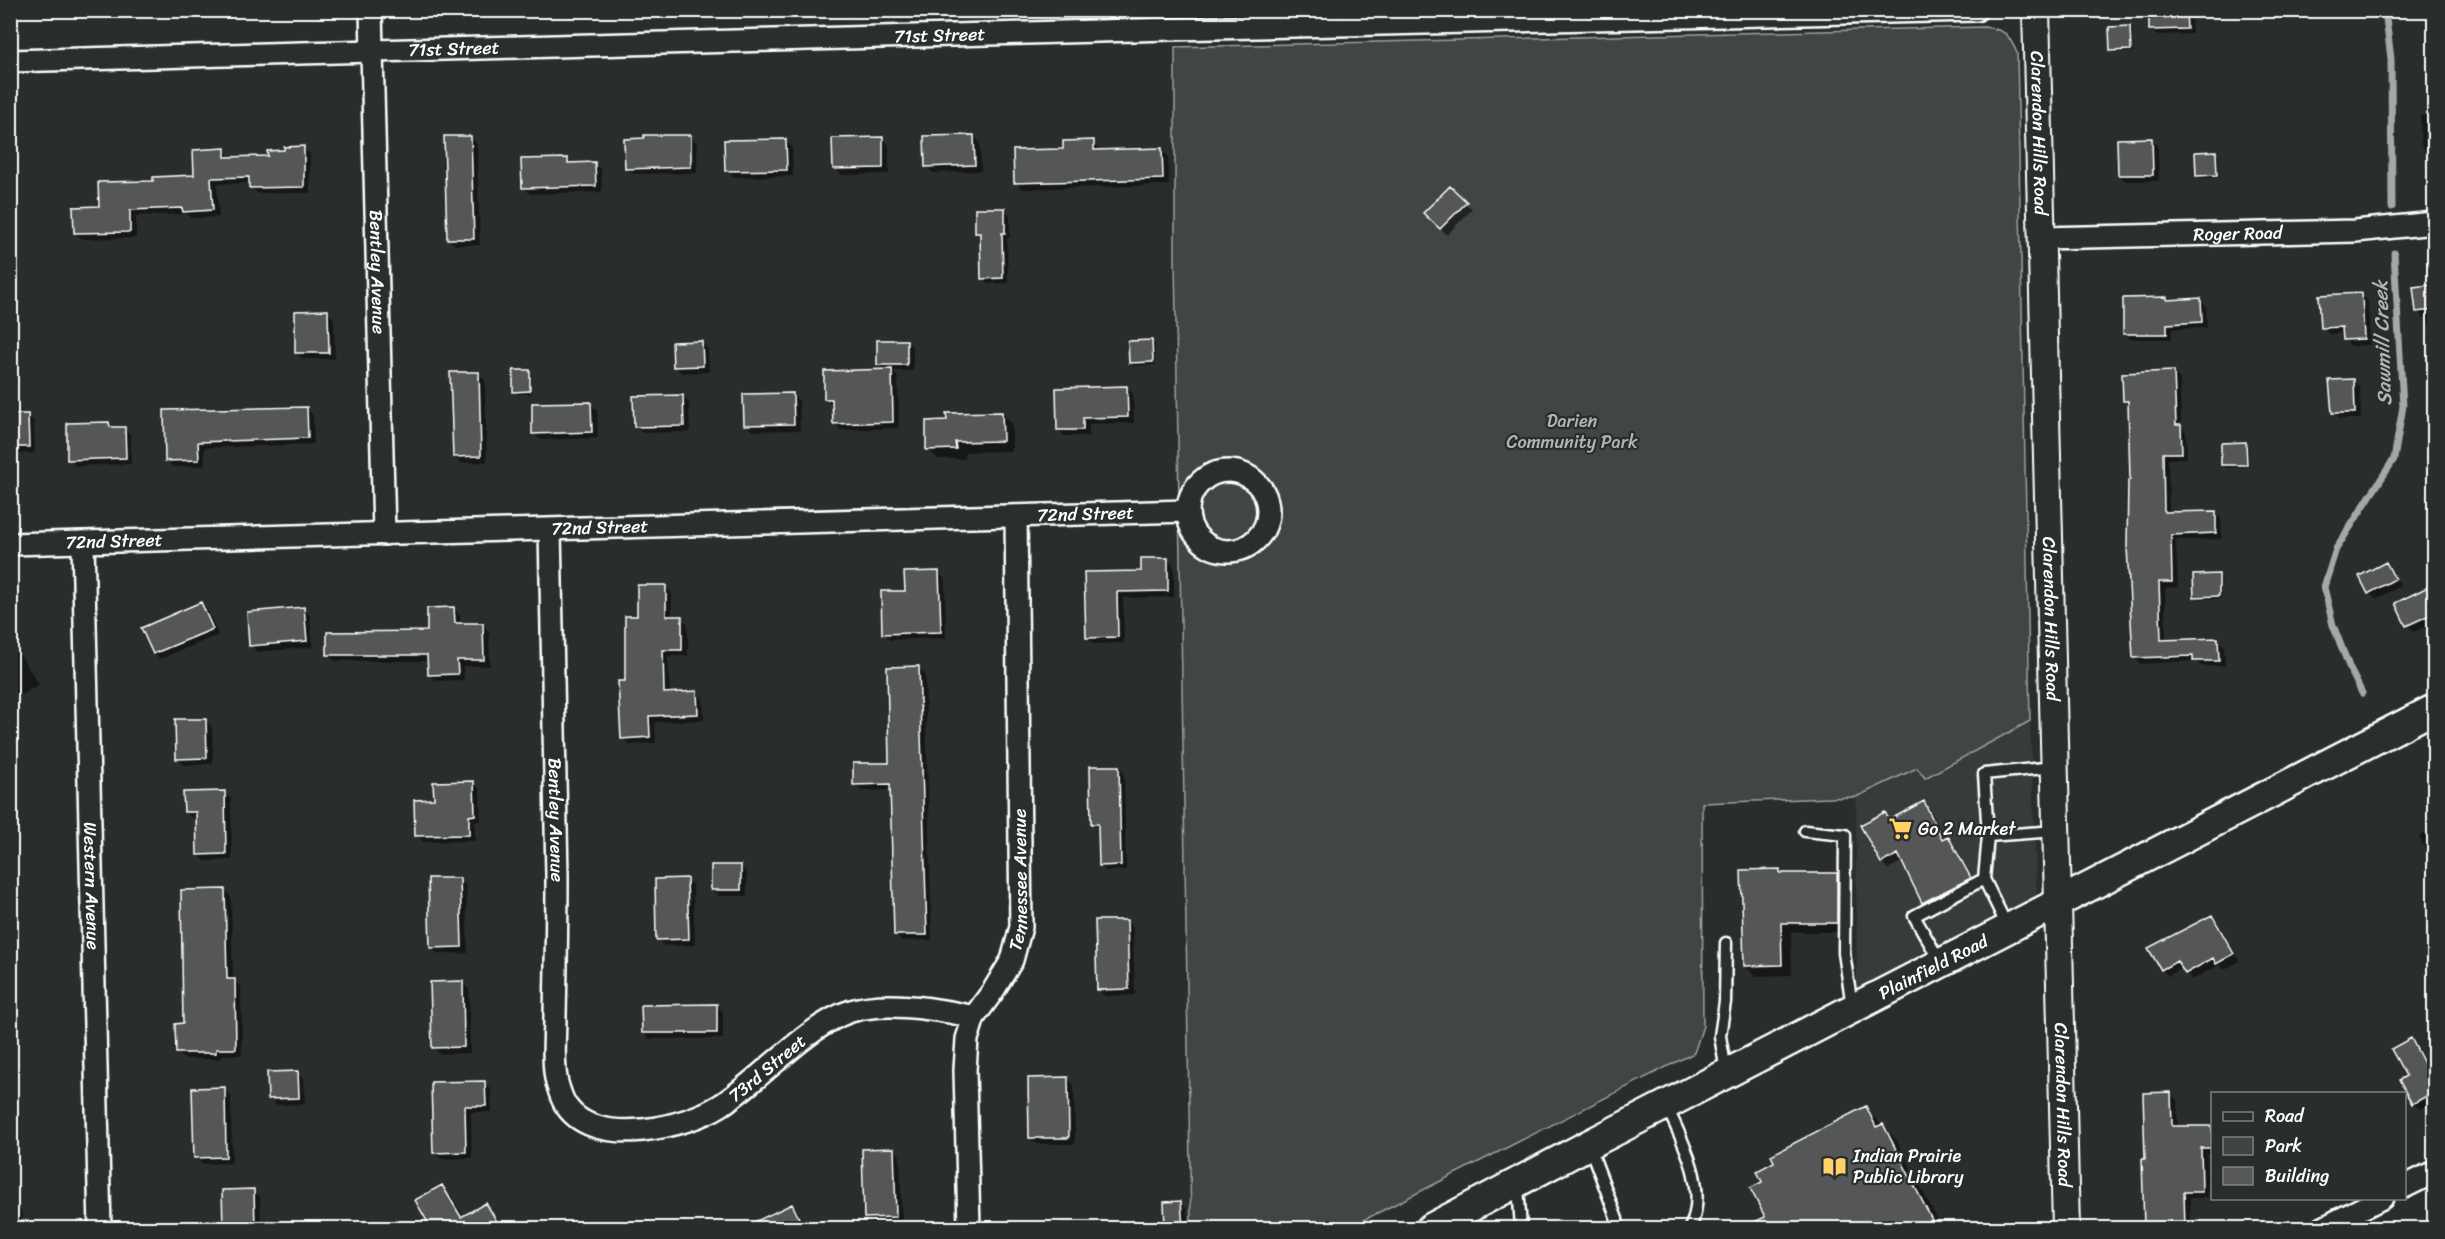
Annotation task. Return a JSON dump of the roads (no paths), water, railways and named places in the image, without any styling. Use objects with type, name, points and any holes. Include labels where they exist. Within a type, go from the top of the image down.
[{"type":"main road","name":"Plainfield Road","points":[[1431,1228],[2434,709]]},
{"type":"street","name":"Bentley Avenue","points":[[371,10],[384,534]]},
{"type":"street","name":"71st Street","points":[[10,61],[1123,30],[1976,10]]},
{"type":"street","name":"Clarendon Hills Road","points":[[2036,10],[2066,1228]]},
{"type":"street","name":"Roger Road","points":[[2042,238],[2355,231],[2434,223]]},
{"type":"street","name":"72nd Street","points":[[10,544],[1188,512]]},
{"type":"street","name":"Tennessee Avenue","points":[[969,1228],[966,1039],[974,1017],[1012,960],[1021,927],[1017,517]]},
{"type":"street","name":"Bentley Avenue","points":[[550,530],[557,880],[555,1045],[557,1082],[567,1108]]},
{"type":"street","name":"Western Avenue","points":[[83,542],[100,1228]]},
{"type":"street","name":"73rd Street","points":[[567,1108],[587,1124],[614,1130],[665,1127],[683,1123],[702,1116],[722,1104],[811,1035],[850,1012],[866,1008],[905,1008],[941,1010],[974,1017]]},
{"type":"street","points":[[2406,1186],[2434,1172]]},
{"type":"street","points":[[2323,1228],[2378,1200]]},
{"type":"lane","points":[[2008,929],[1984,879],[1988,836],[1984,774],[2055,767]]},
{"type":"lane","points":[[1805,831],[1845,835],[1844,953],[1852,1009]]},
{"type":"lane","points":[[1988,836],[2056,831]]},
{"type":"lane","points":[[1941,963],[1914,916],[1984,879]]},
{"type":"lane","points":[[1726,943],[1725,1002],[1720,1036],[1726,1074]]},
{"type":"lane","points":[[1666,1105],[1690,1158],[1697,1191],[1694,1227]]},
{"type":"lane","points":[[1588,1145],[1617,1219],[1618,1228]]},
{"type":"lane","points":[[1518,1182],[1521,1228]]},
{"type":"waterway","name":"Sawmill Creek","points":[[2385,10],[2391,59],[2392,207]]},
{"type":"waterway","name":"Sawmill Creek","points":[[2362,693],[2333,625],[2324,587],[2336,549],[2394,459],[2403,406],[2394,253]]},
{"type":"place","name":"Go 2 Market","points":[[1900,829]]},
{"type":"place","name":"Indian Prairie Public Library","points":[[1835,1166]]},
{"type":"park label","name":"Darien Community Park","points":[[1572,431]]}]
